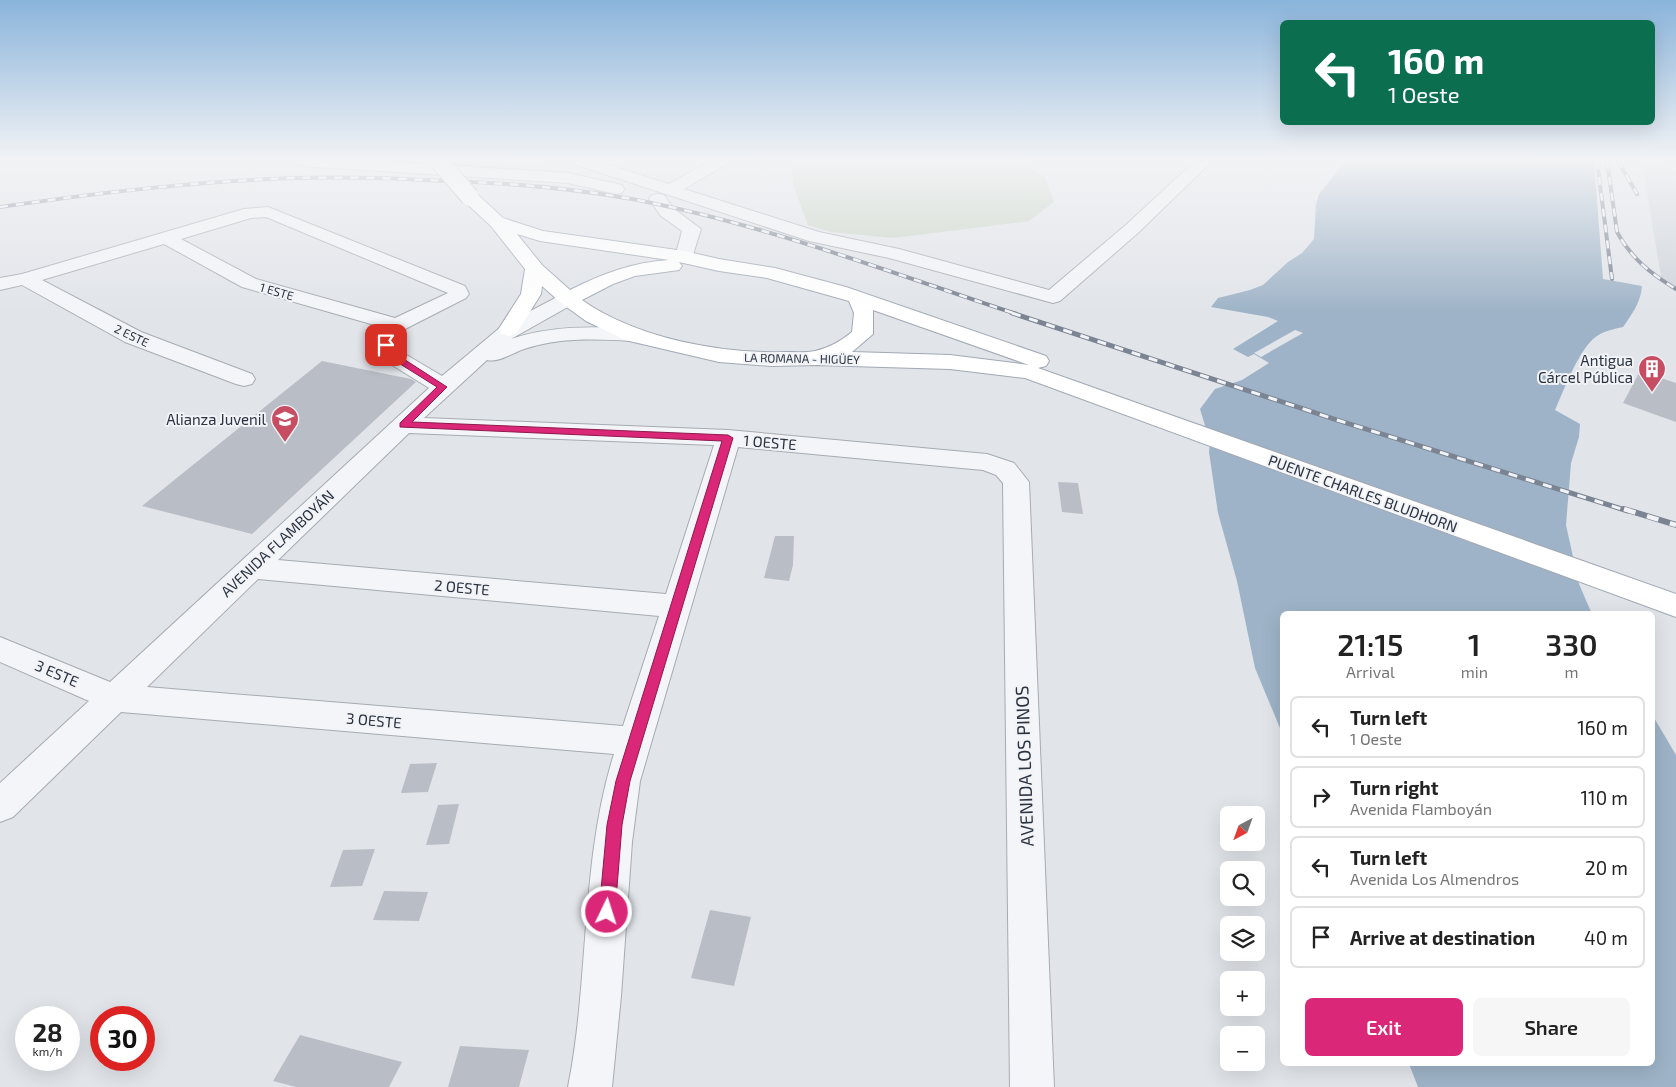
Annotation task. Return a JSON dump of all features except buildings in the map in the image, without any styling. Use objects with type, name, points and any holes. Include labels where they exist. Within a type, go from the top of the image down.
[{"type":"main road","name":"LA ROMANA - HIGÜEY","points":[[486,212],[497,222],[535,269],[568,299],[593,317],[633,335],[720,355],[772,359],[817,358],[950,362],[1029,372],[1150,409]]},
{"type":"main road","name":"LA ROMANA - HIGÜEY","points":[[497,222],[540,236],[684,257],[719,265],[768,272],[839,291],[1150,409]]},
{"type":"main road","points":[[568,299],[614,275],[635,269],[662,266],[719,265]]},
{"type":"main road","points":[[509,330],[531,294],[535,269]]},
{"type":"main road","points":[[817,358],[847,347],[862,334],[864,312],[857,297]]},
{"type":"main road","name":"PUENTE CHARLES BLUDHORN","points":[[1150,409],[1580,564]]},
{"type":"main road","points":[[1580,564],[1676,593]]},
{"type":"main road","points":[[1580,564],[1676,606]]},
{"type":"street","points":[[0,284],[25,279],[250,213],[268,212],[458,290],[459,294],[452,299],[397,325],[386,345],[392,355],[450,380],[502,349],[537,339],[566,333],[633,335]]},
{"type":"street","points":[[667,212],[692,229],[684,257]]},
{"type":"street","points":[[732,212],[815,237],[892,252],[1053,297],[1150,212]]},
{"type":"street","name":"1 ESTE","points":[[166,238],[249,283],[397,325]]},
{"type":"street","name":"2 ESTE","points":[[25,279],[133,337],[244,379]]},
{"type":"street","name":"AVENIDA FLAMBOYÁN","points":[[0,806],[249,568],[450,380],[509,330],[568,299]]},
{"type":"street","name":"1 OESTE","points":[[403,425],[728,438],[987,462]]},
{"type":"street","points":[[590,1087],[602,985],[614,825],[623,781],[728,438]]},
{"type":"street","name":"AVENIDA LOS PINOS","points":[[987,462],[1005,469],[1016,482],[1032,1087]]},
{"type":"street","name":"2 OESTE","points":[[249,568],[676,606]]},
{"type":"street","name":"3 ESTE","points":[[0,648],[115,698]]},
{"type":"street","name":"3 OESTE","points":[[115,698],[634,741]]},
{"type":"shaded area","points":[[1650,212],[1676,212],[1676,288],[1662,282]]},
{"type":"green space","points":[[803,212],[1041,212],[1029,221],[893,238],[831,232],[808,225]]},
{"type":"water","points":[[1316,212],[1598,212],[1603,279],[1642,286],[1638,303],[1623,327],[1600,334],[1584,350],[1555,410],[1580,424],[1579,437],[1571,463],[1566,525],[1579,584],[1591,611],[1280,611],[1280,728],[1255,668],[1237,581],[1218,513],[1209,452],[1210,442],[1200,409],[1215,389],[1242,380],[1269,363],[1254,354],[1248,357],[1233,349],[1278,321],[1268,317],[1211,307],[1218,298],[1263,285],[1288,262],[1302,253],[1314,239]]},
{"type":"water","points":[[1655,719],[1676,755],[1676,1087],[1418,1087],[1410,1066],[1655,1066]]},
{"type":"pier","points":[[1295,330],[1303,333],[1261,357],[1254,353]]},
{"type":"railway","points":[[691,212],[826,250],[1016,314]]},
{"type":"railway","points":[[1603,212],[1612,279]]},
{"type":"railway","points":[[1614,212],[1617,232],[1635,258],[1676,289]]},
{"type":"railway","points":[[1012,313],[1337,420],[1628,511]]},
{"type":"railway","points":[[1624,509],[1676,525]]},
{"type":"place","name":"Antigua Cárcel Pública","points":[[1652,393]]},
{"type":"place","name":"Alianza Juvenil","points":[[285,443]]},
{"type":"route","points":[[386,345],[392,355],[442,387],[403,425],[728,438],[623,781],[614,825],[607,912]]}]
